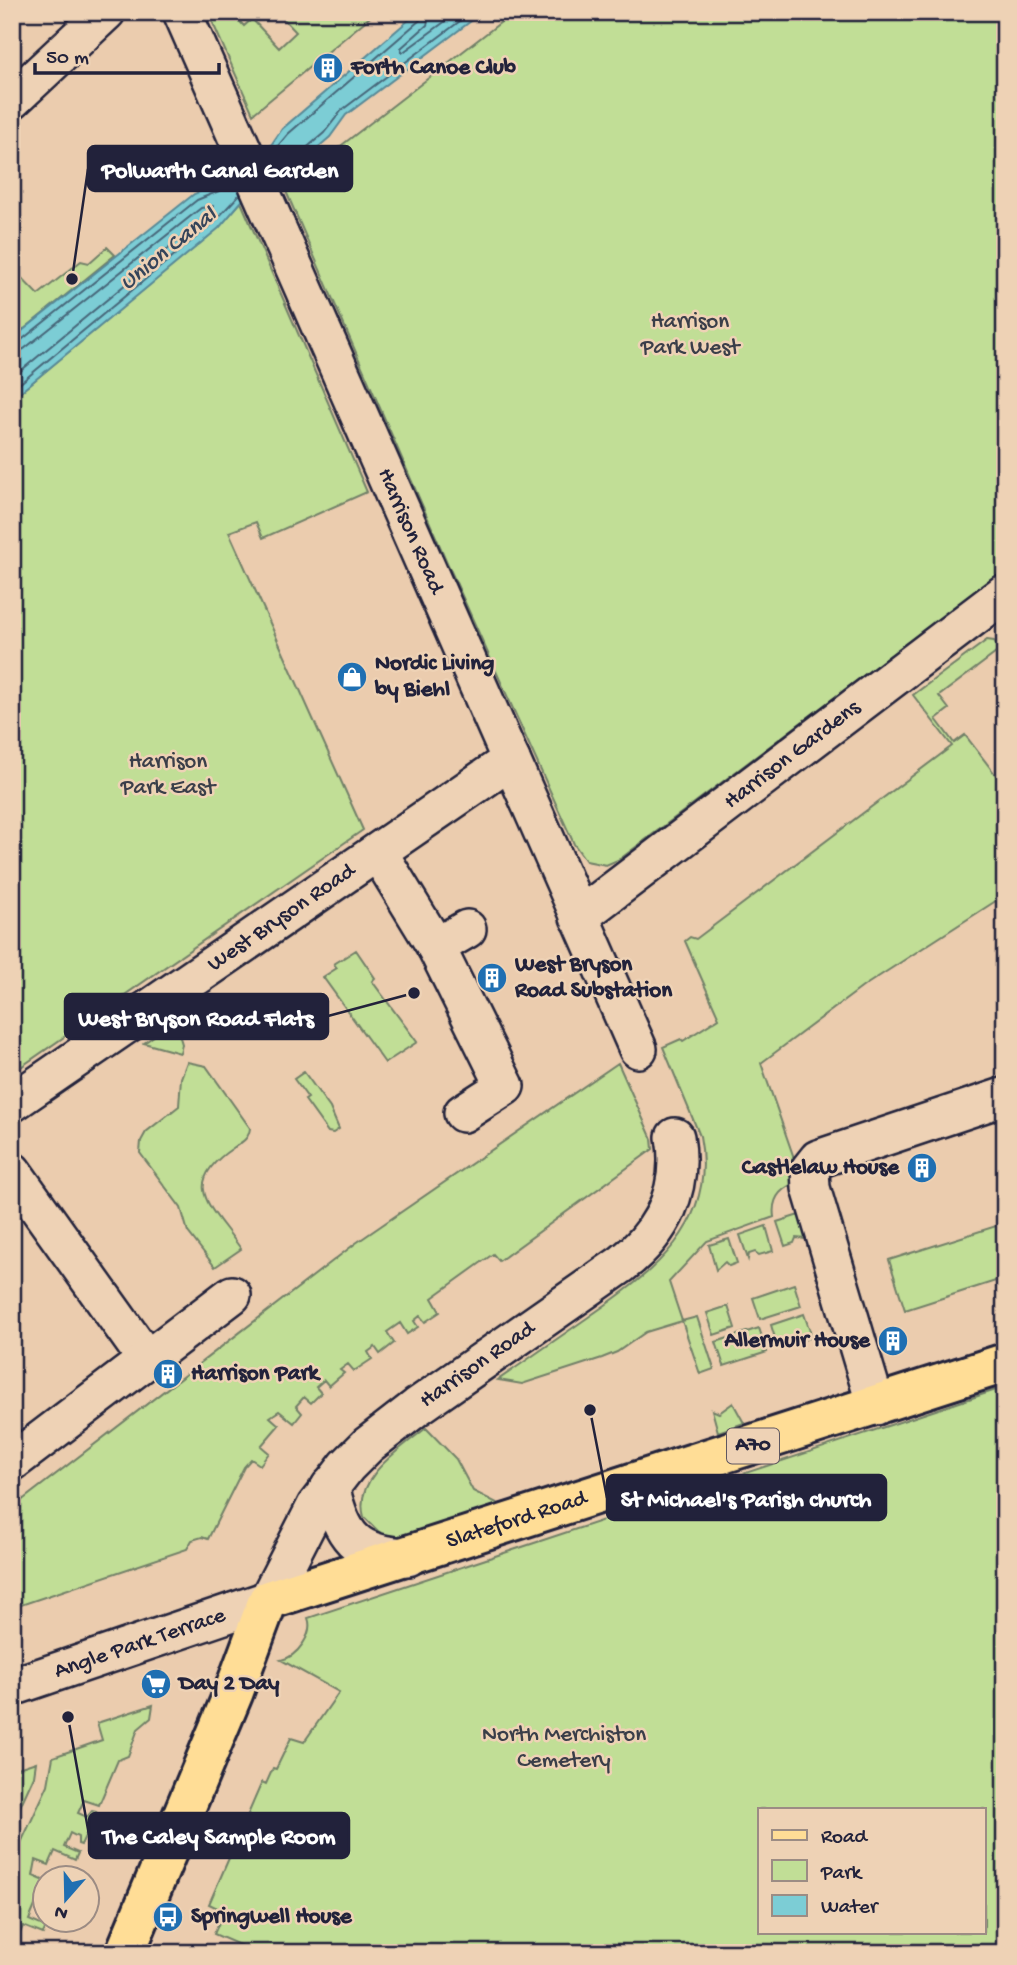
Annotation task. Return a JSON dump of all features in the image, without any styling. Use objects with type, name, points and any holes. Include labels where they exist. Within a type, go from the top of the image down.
[{"type":"main road","name":"Slateford Road","points":[[268,1600],[1005,1363]]},
{"type":"main road","points":[[125,1953],[233,1694],[268,1600]]},
{"type":"street","points":[[12,100],[106,12]]},
{"type":"street","name":"Harrison Road","points":[[182,12],[638,1049]]},
{"type":"street","name":"Harrison Gardens","points":[[579,917],[1001,605]]},
{"type":"street","name":"West Bryson Road","points":[[12,1103],[511,760]]},
{"type":"street","name":"West Bryson Road","points":[[377,852],[436,947],[505,1086],[463,1113]]},
{"type":"street","points":[[436,947],[467,929]]},
{"type":"street","points":[[876,1406],[809,1177],[813,1163],[1003,1097]]},
{"type":"street","name":"Harrison Road","points":[[268,1600],[312,1513],[330,1487],[368,1445],[417,1406],[639,1250],[662,1221],[673,1198],[678,1164],[675,1137]]},
{"type":"street","points":[[19,1188],[71,1246],[92,1291],[147,1360]]},
{"type":"street","points":[[798,1193],[823,1262],[838,1280]]},
{"type":"street","points":[[12,1462],[147,1360],[220,1310]]},
{"type":"street","points":[[330,1487],[341,1526],[349,1538],[374,1553],[408,1557]]},
{"type":"street","name":"Angle Park Terrace","points":[[12,1687],[268,1600]]},
{"type":"green space","points":[[208,12],[231,12],[244,26],[252,19],[279,48],[296,32],[277,12],[376,12],[253,114]]},
{"type":"green space","name":"Harrison Park West","points":[[514,12],[1005,12],[1005,569],[620,859],[606,865],[586,861],[574,844],[449,567],[285,189]]},
{"type":"green space","name":"Harrison Park East","points":[[241,202],[367,492],[263,538],[256,522],[229,532],[363,830],[12,1073],[12,399],[218,228]]},
{"type":"green space","points":[[107,247],[115,255],[23,330],[12,317],[12,268],[38,295],[81,261],[89,263]]},
{"type":"green space","points":[[987,640],[994,641],[1000,650],[939,696],[949,709],[936,719],[954,743],[965,735],[1005,787],[1005,895],[864,986],[761,1063],[802,1181],[780,1193],[774,1203],[774,1217],[707,1241],[669,1282],[682,1321],[646,1332],[617,1352],[602,1358],[522,1384],[498,1380],[635,1283],[675,1244],[689,1221],[699,1196],[703,1168],[700,1136],[663,1047],[681,1039],[683,1041],[719,1018],[685,941],[690,937],[696,939],[952,746],[913,695]]},
{"type":"green space","points":[[356,950],[375,978],[372,981],[417,1042],[385,1063],[323,977],[337,968],[334,964]]},
{"type":"green space","points":[[175,1021],[182,1044],[180,1053],[144,1043]]},
{"type":"green space","points":[[187,1062],[206,1066],[250,1128],[244,1140],[216,1161],[207,1173],[205,1197],[241,1249],[215,1267],[188,1232],[181,1208],[140,1153],[141,1141],[146,1132],[179,1106],[181,1078]]},
{"type":"green space","points":[[618,1063],[652,1139],[653,1149],[499,1261],[493,1254],[432,1298],[440,1312],[425,1322],[420,1316],[414,1321],[418,1327],[407,1334],[400,1323],[387,1332],[394,1343],[380,1354],[375,1347],[368,1352],[372,1359],[354,1371],[348,1364],[340,1370],[344,1373],[329,1386],[324,1380],[316,1387],[321,1393],[311,1403],[304,1397],[296,1406],[302,1413],[294,1423],[279,1411],[270,1417],[279,1425],[261,1446],[269,1453],[260,1465],[251,1459],[244,1467],[208,1539],[202,1537],[192,1540],[187,1549],[18,1606],[16,1600],[12,1602],[12,1508],[356,1243]]},
{"type":"green space","points":[[304,1072],[330,1108],[339,1129],[333,1133],[328,1132],[294,1079]]},
{"type":"green space","points":[[799,1215],[807,1239],[796,1238],[794,1243],[785,1246],[777,1222]]},
{"type":"green space","points":[[766,1226],[773,1251],[759,1255],[755,1252],[749,1254],[748,1259],[740,1235]]},
{"type":"green space","points":[[996,1226],[1005,1230],[1005,1278],[905,1310],[889,1260]]},
{"type":"green space","points":[[729,1239],[737,1263],[729,1266],[725,1262],[716,1270],[709,1245]]},
{"type":"green space","points":[[794,1284],[801,1306],[760,1319],[753,1298]]},
{"type":"green space","points":[[728,1306],[735,1328],[714,1335],[707,1313]]},
{"type":"green space","points":[[804,1314],[812,1337],[778,1348],[771,1325]]},
{"type":"green space","points":[[697,1317],[714,1369],[700,1374],[682,1321]]},
{"type":"green space","points":[[759,1328],[767,1352],[724,1366],[716,1342]]},
{"type":"green space","name":"North Merchiston Cemetery","points":[[1005,1387],[1005,1953],[258,1953],[214,1934],[224,1911],[209,1904],[262,1782],[266,1784],[273,1768],[276,1769],[291,1738],[304,1742],[339,1692],[281,1660],[293,1654],[303,1644],[309,1624],[308,1618]]},
{"type":"green space","points":[[733,1403],[744,1423],[718,1432],[712,1410],[719,1413]]},
{"type":"green space","points":[[426,1428],[456,1459],[473,1491],[499,1504],[403,1537],[382,1535],[364,1517],[362,1503],[365,1490],[381,1466]]},
{"type":"green space","points":[[153,1705],[151,1718],[138,1729],[128,1756],[118,1760],[99,1805],[84,1800],[78,1813],[87,1817],[92,1811],[96,1812],[81,1845],[78,1844],[78,1837],[70,1833],[64,1847],[78,1853],[75,1860],[55,1851],[49,1864],[36,1860],[35,1864],[32,1864],[32,1913],[29,1920],[32,1921],[32,1930],[23,1926],[12,1952],[12,1862],[48,1785],[53,1757],[102,1740],[97,1723]]},
{"type":"green space","points":[[36,1762],[34,1776],[12,1824],[12,1770]]},
{"type":"water","name":"Union Canal","points":[[418,12],[483,12],[346,115],[330,137],[307,157],[278,170],[241,202],[219,228],[12,399],[12,339],[194,194],[231,179],[269,148],[282,129]]},
{"type":"place","name":"Forth Canoe Club","points":[[328,68]]},
{"type":"place","name":"Polwarth Canal Garden","points":[[72,279]]},
{"type":"place","name":"Nordic Living by Biehl","points":[[352,677]]},
{"type":"place","name":"West Bryson Road Substation","points":[[492,978]]},
{"type":"place","name":"West Bryson Road Flats","points":[[414,993]]},
{"type":"place","name":"Castlelaw House","points":[[922,1168]]},
{"type":"place","name":"Allermuir House","points":[[893,1341]]},
{"type":"place","name":"Harrison Park","points":[[168,1374]]},
{"type":"place","name":"St Michael's Parish church","points":[[590,1410]]},
{"type":"place","name":"Day 2 Day","points":[[156,1684]]},
{"type":"place","name":"The Caley Sample Room","points":[[68,1717]]},
{"type":"place","name":"Springwell House","points":[[168,1917]]}]
